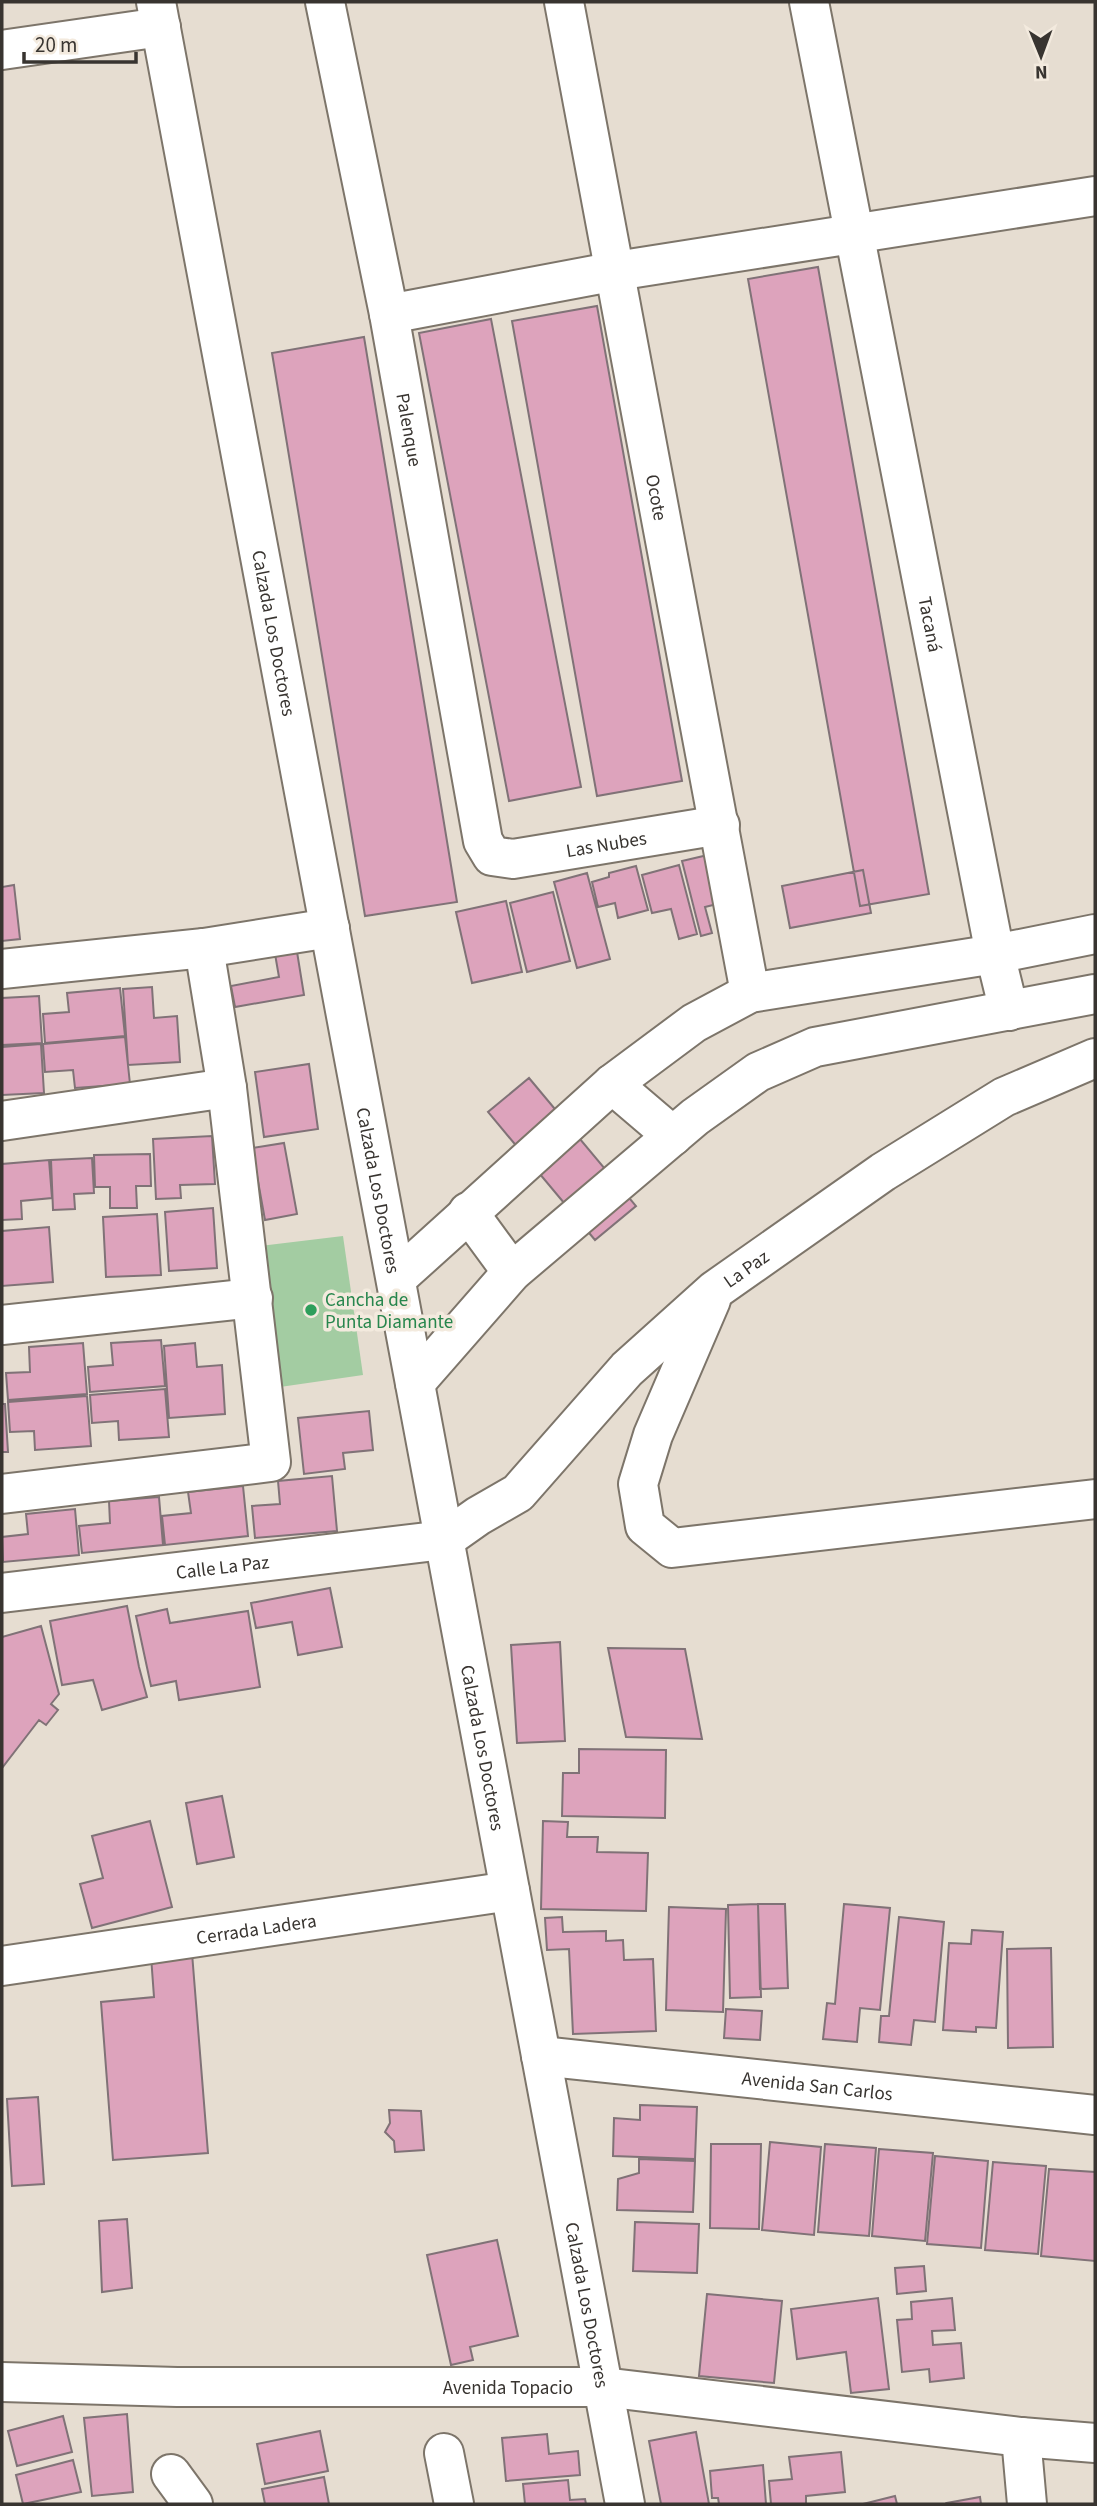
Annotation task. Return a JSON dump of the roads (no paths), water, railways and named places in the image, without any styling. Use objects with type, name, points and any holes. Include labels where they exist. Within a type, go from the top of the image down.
[{"type":"street","name":"Palenque","points":[[326,2],[389,314],[483,841],[492,856]]},
{"type":"street","name":"Ocote","points":[[564,2],[750,993]]},
{"type":"street","name":"Tacaná","points":[[809,2],[995,954],[1009,1012]]},
{"type":"street","points":[[2,50],[159,14]]},
{"type":"street","name":"Calzada Los Doctores","points":[[159,14],[625,2504]]},
{"type":"street","points":[[389,314],[615,271],[1095,196]]},
{"type":"street","name":"Las Nubes","points":[[492,856],[513,859],[720,825]]},
{"type":"street","points":[[2,969],[204,948],[330,928]]},
{"type":"street","points":[[396,1279],[612,1084],[694,1023],[750,993],[995,954],[1095,934]]},
{"type":"street","points":[[2,1494],[271,1462],[227,1087],[204,948]]},
{"type":"street","points":[[415,1383],[512,1272],[695,1117],[758,1072],[816,1047],[1095,994]]},
{"type":"street","name":"La Paz","points":[[444,1540],[518,1493],[627,1368],[715,1290],[883,1172],[1004,1097],[1095,1058]]},
{"type":"street","points":[[612,1084],[673,1136]]},
{"type":"street","points":[[2,1121],[227,1087]]},
{"type":"street","points":[[468,1212],[512,1272]]},
{"type":"street","points":[[715,1290],[653,1435],[638,1485],[645,1526],[672,1548],[1095,1499]]},
{"type":"street","points":[[2,1325],[253,1298]]},
{"type":"street","name":"Calle La Paz","points":[[2,1593],[444,1540]]},
{"type":"street","name":"Cerrada Ladera","points":[[2,1966],[510,1891]]},
{"type":"street","name":"Avenida San Carlos","points":[[541,2056],[1095,2115]]},
{"type":"street","name":"Avenida Topacio","points":[[2,2382],[177,2387],[603,2387],[1021,2437],[1095,2443]]},
{"type":"street","points":[[1021,2437],[1027,2504]]},
{"type":"street","points":[[444,2453],[454,2504]]},
{"type":"place","name":"Cancha de Punta Diamante","points":[[311,1310]]}]
